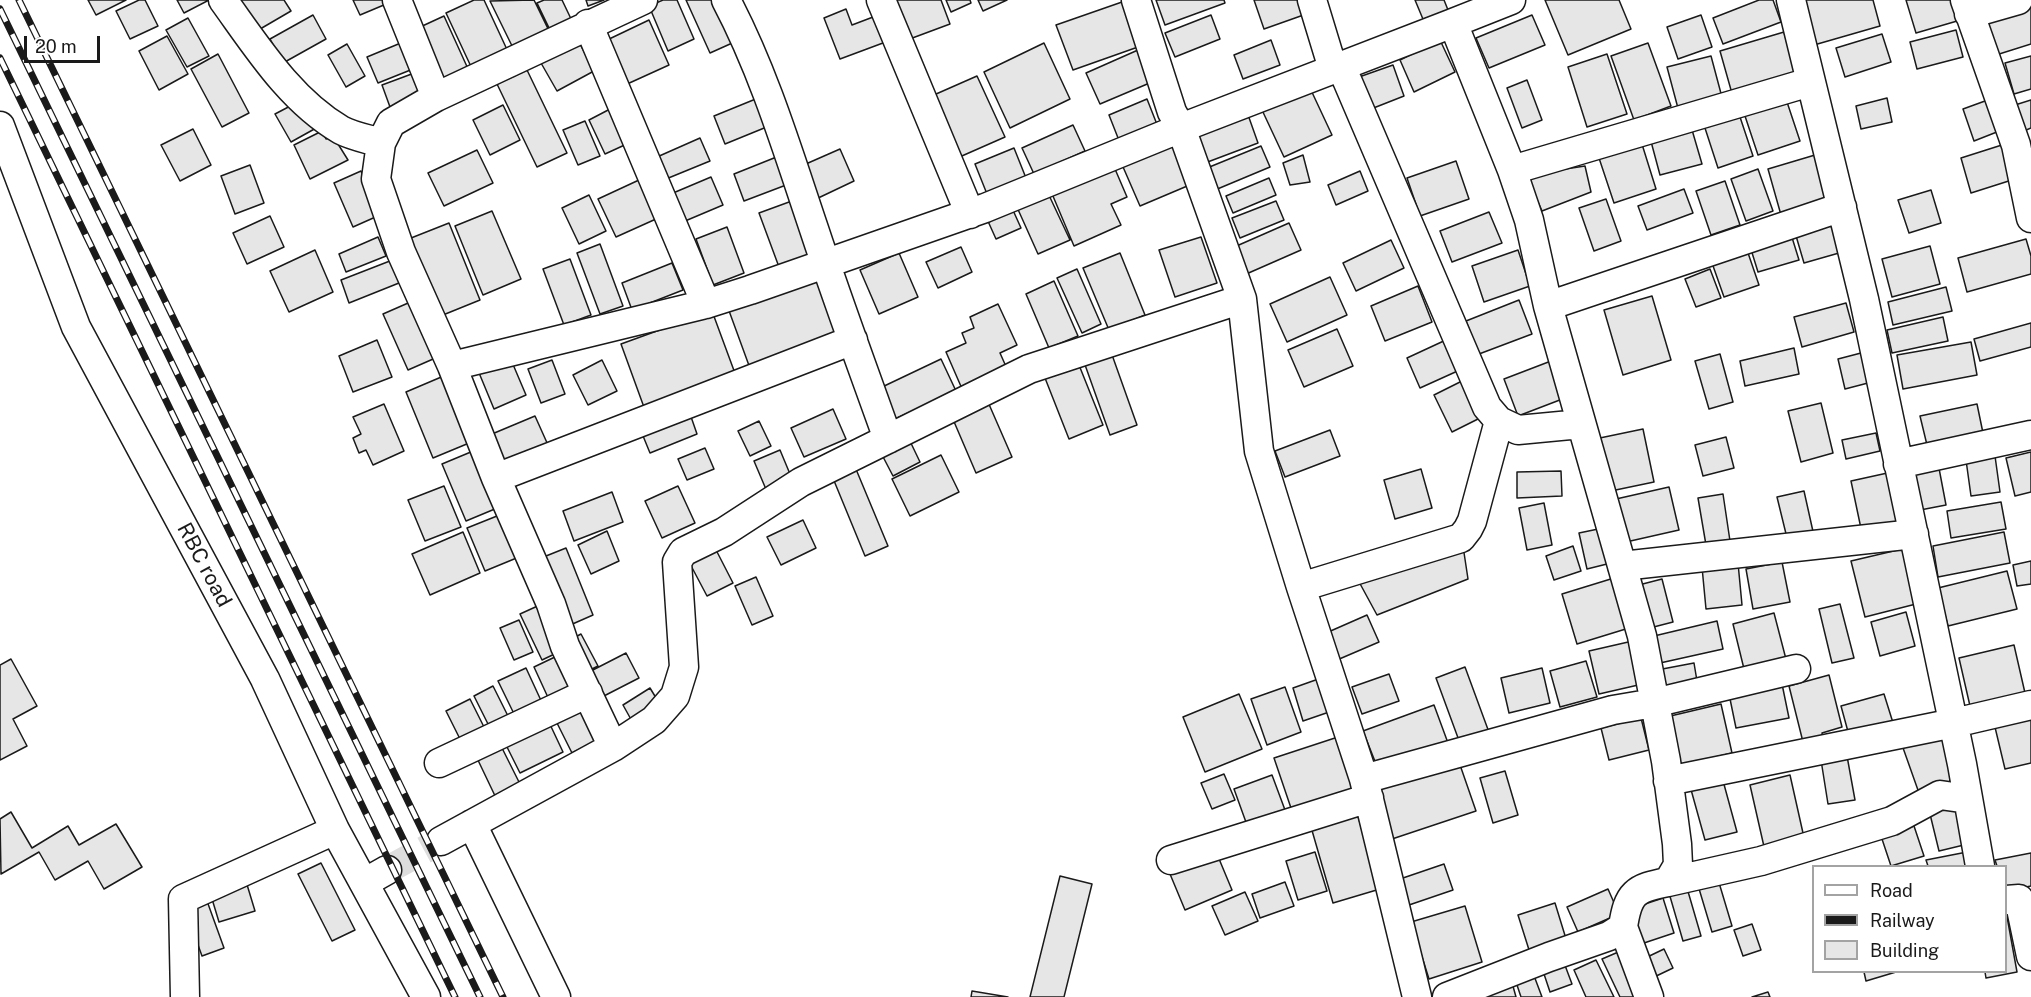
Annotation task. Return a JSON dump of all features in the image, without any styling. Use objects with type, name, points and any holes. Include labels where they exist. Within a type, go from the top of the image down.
[{"type":"street","points":[[223,0],[264,58],[308,106],[342,131],[381,143]]},
{"type":"street","points":[[398,0],[435,97]]},
{"type":"street","points":[[613,747],[565,646],[537,571],[496,478],[452,366],[401,252],[376,180],[381,143],[391,123],[435,97],[643,0]]},
{"type":"street","points":[[726,0],[740,27],[776,118],[888,439]]},
{"type":"street","points":[[881,0],[970,214]]},
{"type":"street","points":[[1136,0],[1172,112],[1180,128],[1242,299],[1259,451],[1367,789],[1418,997]]},
{"type":"street","points":[[1312,0],[1337,68],[1487,407],[1499,421],[1518,430],[1581,424]]},
{"type":"street","points":[[452,366],[706,304],[826,264],[970,214],[1180,128],[1511,0]]},
{"type":"street","points":[[1791,0],[1864,299],[1954,723],[1980,865]]},
{"type":"street","points":[[2018,0],[1967,7],[2016,146],[2029,207]]},
{"type":"street","points":[[1453,23],[1512,170],[1529,220],[1548,306],[1641,636],[1668,782],[1678,865],[1668,882]]},
{"type":"street","points":[[588,24],[706,304]]},
{"type":"street","points":[[1512,170],[1810,82]]},
{"type":"street","name":"RBC road","points":[[0,126],[76,327],[265,679],[335,830],[376,877],[426,997]]},
{"type":"street","points":[[1548,306],[1842,207]]},
{"type":"street","points":[[441,841],[613,747],[654,720],[675,696],[684,667],[676,562],[683,552],[724,532],[801,482],[1029,369],[1242,299]]},
{"type":"street","points":[[496,478],[853,340]]},
{"type":"street","points":[[1301,587],[1461,538],[1472,520],[1499,421]]},
{"type":"street","points":[[1898,464],[2031,435]]},
{"type":"street","points":[[1622,566],[1914,534]]},
{"type":"street","points":[[1171,860],[1367,789],[1613,710],[1654,703],[1796,669]]},
{"type":"street","points":[[439,763],[588,693]]},
{"type":"street","points":[[1668,782],[2031,705]]},
{"type":"street","points":[[1649,997],[1623,927],[1626,908],[1633,893],[1646,886],[1761,861],[1893,821],[1940,795],[1968,798]]},
{"type":"street","points":[[472,824],[556,997]]},
{"type":"street","points":[[185,997],[183,899],[335,830]]},
{"type":"street","points":[[2018,898],[2031,956]]},
{"type":"street","points":[[1447,997],[1609,936],[1623,927]]},
{"type":"building","points":[[88,0],[126,0],[96,15]]},
{"type":"building","points":[[139,0],[145,0],[158,26],[130,39],[116,11]]},
{"type":"building","points":[[177,0],[209,0],[184,13]]},
{"type":"building","points":[[237,0],[284,0],[291,11],[255,32]]},
{"type":"building","points":[[353,0],[390,0],[391,2],[360,15]]},
{"type":"building","points":[[474,0],[484,0],[510,56],[474,73],[446,13]]},
{"type":"building","points":[[534,0],[551,35],[515,52],[490,1]]},
{"type":"building","points":[[544,0],[562,0],[573,23],[552,34],[537,3]]},
{"type":"building","points":[[586,0],[604,0],[588,6]]},
{"type":"building","points":[[663,0],[677,0],[694,39],[668,51],[649,6]]},
{"type":"building","points":[[686,0],[721,0],[739,40],[710,53]]},
{"type":"building","points":[[892,0],[941,0],[950,24],[907,40]]},
{"type":"building","points":[[946,0],[970,0],[971,3],[951,12]]},
{"type":"building","points":[[978,0],[1007,0],[983,11]]},
{"type":"building","points":[[1156,0],[1224,0],[1225,3],[1165,25]]},
{"type":"building","points":[[1254,0],[1308,0],[1312,12],[1264,29]]},
{"type":"building","points":[[1415,0],[1444,0],[1450,15],[1425,24]]},
{"type":"building","points":[[1545,0],[1619,0],[1631,29],[1568,55]]},
{"type":"building","points":[[1759,0],[1773,0],[1781,22],[1723,44],[1713,18]]},
{"type":"building","points":[[1802,0],[1873,0],[1880,26],[1814,45]]},
{"type":"building","points":[[1906,0],[1959,0],[1964,19],[1916,33]]},
{"type":"building","points":[[1122,2],[1138,47],[1073,70],[1056,25]]},
{"type":"building","points":[[2031,3],[2031,44],[1996,55],[1985,17]]},
{"type":"building","points":[[846,9],[852,25],[881,14],[891,40],[840,59],[824,18]]},
{"type":"building","points":[[313,15],[326,39],[283,63],[270,39]]},
{"type":"building","points":[[1211,15],[1220,39],[1175,57],[1165,33]]},
{"type":"building","points":[[1532,15],[1545,45],[1489,68],[1476,38]]},
{"type":"building","points":[[1701,15],[1712,47],[1678,59],[1667,27]]},
{"type":"building","points":[[444,16],[469,71],[444,83],[418,28]]},
{"type":"building","points":[[188,18],[209,56],[187,67],[166,30]]},
{"type":"building","points":[[649,20],[669,65],[625,85],[605,41]]},
{"type":"building","points":[[1956,30],[1963,57],[1917,69],[1910,42]]},
{"type":"building","points":[[1784,32],[1797,79],[1733,97],[1720,51]]},
{"type":"building","points":[[1882,34],[1891,62],[1845,77],[1836,48]]},
{"type":"building","points":[[167,36],[188,74],[159,90],[139,51]]},
{"type":"building","points":[[408,40],[418,67],[378,83],[367,57]]},
{"type":"building","points":[[1271,40],[1280,65],[1243,79],[1234,55]]},
{"type":"building","points":[[1440,40],[1455,72],[1414,92],[1400,60]]},
{"type":"building","points":[[579,42],[594,71],[557,91],[541,63]]},
{"type":"building","points":[[1044,43],[1070,99],[1010,128],[984,72]]},
{"type":"building","points":[[1648,43],[1671,106],[1634,120],[1611,56]]},
{"type":"building","points":[[347,44],[365,76],[346,87],[328,55]]},
{"type":"building","points":[[1138,50],[1152,82],[1100,104],[1086,73]]},
{"type":"building","points":[[218,54],[249,113],[222,127],[191,69]]},
{"type":"building","points":[[1607,54],[1627,114],[1587,127],[1568,67]]},
{"type":"building","points":[[1711,56],[1723,101],[1679,112],[1667,67]]},
{"type":"building","points":[[2031,56],[2031,89],[2014,94],[2005,63]]},
{"type":"building","points":[[1393,65],[1404,96],[1371,109],[1359,77]]},
{"type":"building","points":[[527,70],[567,153],[537,167],[497,84]]},
{"type":"building","points":[[417,72],[425,94],[390,107],[382,85]]},
{"type":"building","points":[[977,76],[1005,137],[955,159],[927,98]]},
{"type":"building","points":[[1527,80],[1542,120],[1522,128],[1507,88]]},
{"type":"building","points":[[1310,88],[1332,135],[1284,157],[1262,110]]},
{"type":"building","points":[[763,96],[774,124],[725,144],[714,116]]},
{"type":"building","points":[[1996,97],[2007,128],[1974,141],[1963,109]]},
{"type":"building","points":[[1887,98],[1892,122],[1861,129],[1856,106]]},
{"type":"building","points":[[1147,99],[1158,127],[1120,143],[1109,115]]},
{"type":"building","points":[[1786,99],[1800,141],[1758,155],[1744,113]]},
{"type":"building","points":[[2031,100],[2031,128],[2024,131],[2015,105]]},
{"type":"building","points":[[296,103],[318,127],[291,142],[275,114]]},
{"type":"building","points":[[503,105],[520,140],[490,155],[473,120]]},
{"type":"building","points":[[612,108],[629,143],[605,154],[589,120]]},
{"type":"building","points":[[1247,112],[1258,143],[1205,163],[1194,132]]},
{"type":"building","points":[[1739,114],[1753,156],[1718,168],[1704,125]]},
{"type":"building","points":[[585,121],[600,156],[578,165],[563,130]]},
{"type":"building","points":[[1690,123],[1702,164],[1660,175],[1649,134]]},
{"type":"building","points":[[1073,125],[1085,151],[1034,174],[1022,148]]},
{"type":"building","points":[[193,129],[211,165],[180,181],[161,145]]},
{"type":"building","points":[[322,131],[326,139],[333,136],[348,160],[310,179],[294,145]]},
{"type":"building","points":[[700,138],[710,161],[666,179],[657,157]]},
{"type":"building","points":[[1173,138],[1192,184],[1140,206],[1120,160]]},
{"type":"building","points":[[1641,141],[1656,189],[1614,203],[1598,155]]},
{"type":"building","points":[[2005,144],[2015,179],[1971,193],[1961,158]]},
{"type":"building","points":[[1261,146],[1270,167],[1215,190],[1207,168]]},
{"type":"building","points":[[1014,148],[1026,178],[987,194],[975,164]]},
{"type":"building","points":[[840,149],[854,181],[814,200],[799,167]]},
{"type":"building","points":[[477,150],[493,183],[444,206],[428,173]]},
{"type":"building","points":[[784,154],[794,182],[744,201],[734,174]]},
{"type":"building","points":[[1303,155],[1310,182],[1290,185],[1283,163]]},
{"type":"building","points":[[1815,155],[1828,201],[1781,215],[1768,169]]},
{"type":"building","points":[[1456,161],[1469,199],[1420,216],[1407,178]]},
{"type":"building","points":[[1112,162],[1127,197],[1111,204],[1121,225],[1074,246],[1050,189]]},
{"type":"building","points":[[250,165],[264,203],[235,214],[221,176]]},
{"type":"building","points":[[1585,166],[1591,192],[1542,211],[1526,175]]},
{"type":"building","points":[[1758,169],[1773,211],[1746,221],[1731,179]]},
{"type":"building","points":[[361,171],[380,215],[353,227],[334,183]]},
{"type":"building","points":[[1360,171],[1368,191],[1336,205],[1328,185]]},
{"type":"building","points":[[711,177],[723,205],[678,224],[666,196]]},
{"type":"building","points":[[1269,178],[1276,195],[1233,213],[1226,196]]},
{"type":"building","points":[[639,180],[656,219],[616,237],[598,199]]},
{"type":"building","points":[[1725,181],[1740,225],[1711,235],[1696,191]]},
{"type":"building","points":[[1684,189],[1693,213],[1647,230],[1638,206]]},
{"type":"building","points":[[1931,190],[1941,223],[1909,233],[1898,200]]},
{"type":"building","points":[[1047,191],[1070,240],[1038,254],[1016,205]]},
{"type":"building","points":[[589,195],[606,231],[579,244],[562,208]]},
{"type":"building","points":[[800,198],[820,253],[779,267],[759,213]]},
{"type":"building","points":[[1606,199],[1621,241],[1594,251],[1579,208]]},
{"type":"building","points":[[1276,201],[1284,220],[1240,238],[1232,218]]},
{"type":"building","points":[[1012,208],[1021,228],[996,239],[987,219]]},
{"type":"building","points":[[492,211],[521,279],[483,295],[455,226]]},
{"type":"building","points":[[1489,212],[1502,243],[1452,262],[1440,231]]},
{"type":"building","points":[[270,216],[284,247],[247,264],[233,233]]},
{"type":"building","points":[[1836,217],[1846,251],[1804,263],[1794,229]]},
{"type":"building","points":[[449,223],[480,300],[438,317],[406,240]]},
{"type":"building","points":[[1289,223],[1301,250],[1244,275],[1232,248]]},
{"type":"building","points":[[727,227],[744,273],[713,285],[696,239]]},
{"type":"building","points":[[1790,231],[1799,260],[1758,272],[1749,243]]},
{"type":"building","points":[[378,237],[386,256],[346,272],[339,254]]},
{"type":"building","points":[[1201,237],[1217,283],[1175,297],[1159,250]]},
{"type":"building","points":[[2026,239],[2031,256],[2031,274],[1967,292],[1958,258]]},
{"type":"building","points":[[1391,240],[1404,268],[1356,291],[1343,263]]},
{"type":"building","points":[[600,244],[623,306],[600,314],[577,253]]},
{"type":"building","points":[[1930,246],[1940,284],[1892,297],[1882,259]]},
{"type":"building","points":[[961,247],[972,272],[938,288],[926,262]]},
{"type":"building","points":[[315,250],[333,292],[289,312],[270,271]]},
{"type":"building","points":[[1518,250],[1530,286],[1484,302],[1472,266]]},
{"type":"building","points":[[1747,250],[1759,285],[1724,297],[1712,263]]},
{"type":"building","points":[[899,253],[918,297],[879,314],[860,270]]},
{"type":"building","points":[[1120,253],[1145,315],[1109,330],[1083,268]]},
{"type":"building","points":[[395,259],[404,281],[349,303],[341,280]]},
{"type":"building","points":[[570,259],[591,315],[564,325],[543,269]]},
{"type":"building","points":[[672,263],[683,290],[632,310],[622,283]]},
{"type":"building","points":[[1077,269],[1101,324],[1082,333],[1057,278]]},
{"type":"building","points":[[1710,269],[1721,298],[1696,307],[1685,279]]},
{"type":"building","points":[[819,273],[843,337],[751,371],[728,308]]},
{"type":"building","points":[[1330,277],[1347,315],[1287,342],[1270,304]]},
{"type":"building","points":[[1054,281],[1078,336],[1049,348],[1026,294]]},
{"type":"building","points":[[1418,286],[1432,322],[1385,341],[1371,306]]},
{"type":"building","points":[[1946,287],[1952,311],[1893,325],[1888,302]]},
{"type":"building","points":[[1652,296],[1671,360],[1623,375],[1604,310]]},
{"type":"building","points":[[415,300],[440,356],[408,370],[383,314]]},
{"type":"building","points":[[1519,300],[1532,334],[1479,354],[1466,321]]},
{"type":"building","points":[[1846,303],[1854,332],[1802,347],[1794,317]]},
{"type":"building","points":[[998,304],[1017,345],[1000,353],[1008,371],[963,391],[946,352],[966,343],[962,333],[974,328],[970,317]]},
{"type":"building","points":[[712,311],[736,376],[645,410],[621,344]]},
{"type":"building","points":[[1943,317],[1948,341],[1892,353],[1887,330]]},
{"type":"building","points":[[2031,323],[2031,347],[1980,361],[1974,339]]},
{"type":"building","points":[[1337,329],[1353,366],[1304,387],[1288,350]]},
{"type":"building","points":[[1448,339],[1462,369],[1420,388],[1407,358]]},
{"type":"building","points":[[377,340],[392,377],[353,392],[339,356]]},
{"type":"building","points":[[1971,342],[1977,375],[1903,389],[1897,355]]},
{"type":"building","points":[[1794,348],[1799,374],[1745,386],[1740,361]]},
{"type":"building","points":[[1111,352],[1137,425],[1110,435],[1084,362]]},
{"type":"building","points":[[1861,353],[1868,383],[1845,389],[1838,359]]},
{"type":"building","points":[[1720,354],[1733,402],[1709,409],[1695,361]]},
{"type":"building","points":[[509,355],[526,395],[494,409],[477,368]]},
{"type":"building","points":[[941,359],[956,391],[895,419],[880,388]]},
{"type":"building","points":[[552,360],[565,394],[541,403],[528,369]]},
{"type":"building","points":[[602,360],[617,391],[588,405],[573,375]]},
{"type":"building","points":[[1551,361],[1565,398],[1518,416],[1504,379]]},
{"type":"building","points":[[1079,365],[1103,425],[1069,439],[1045,378]]},
{"type":"building","points":[[446,375],[474,441],[433,458],[406,392]]},
{"type":"building","points":[[1466,379],[1484,416],[1452,432],[1434,395]]},
{"type":"building","points":[[988,402],[1012,457],[976,473],[952,417]]},
{"type":"building","points":[[1821,403],[1833,453],[1801,462],[1788,411]]},
{"type":"building","points":[[384,404],[404,451],[373,465],[366,450],[359,453],[353,438],[361,434],[353,417]]},
{"type":"building","points":[[1977,404],[1983,433],[1927,445],[1920,416]]},
{"type":"building","points":[[833,409],[846,439],[804,457],[791,428]]},
{"type":"building","points":[[689,411],[697,434],[650,453],[641,431]]},
{"type":"building","points":[[535,416],[548,445],[505,464],[492,434]]},
{"type":"building","points":[[759,421],[771,446],[750,456],[738,431]]},
{"type":"building","points":[[1643,429],[1654,482],[1606,492],[1595,439]]},
{"type":"building","points":[[1330,430],[1340,456],[1285,477],[1275,451]]},
{"type":"building","points":[[1876,433],[1880,451],[1846,459],[1842,440]]},
{"type":"building","points":[[908,437],[920,462],[893,476],[880,451]]},
{"type":"building","points":[[1726,437],[1734,468],[1703,476],[1695,445]]},
{"type":"building","points":[[705,448],[714,469],[687,480],[678,459]]},
{"type":"building","points":[[478,449],[502,506],[466,521],[442,464]]},
{"type":"building","points":[[780,450],[790,474],[779,479],[781,484],[768,494],[754,461]]},
{"type":"building","points":[[2031,452],[2031,492],[2015,496],[2006,458]]},
{"type":"building","points":[[941,455],[959,492],[910,516],[892,479]]},
{"type":"building","points":[[1995,456],[2000,492],[1971,496],[1966,460]]},
{"type":"building","points":[[853,462],[888,546],[865,556],[830,471]]},
{"type":"building","points":[[1938,463],[1946,505],[1915,511],[1907,469]]},
{"type":"building","points":[[1421,469],[1432,508],[1395,519],[1384,480]]},
{"type":"building","points":[[1561,471],[1562,496],[1517,498],[1517,472]]},
{"type":"building","points":[[1892,472],[1904,530],[1863,538],[1851,481]]},
{"type":"building","points":[[444,486],[461,527],[425,541],[408,500]]},
{"type":"building","points":[[678,486],[695,523],[662,538],[645,501]]},
{"type":"building","points":[[1669,487],[1679,530],[1626,542],[1616,499]]},
{"type":"building","points":[[1804,491],[1814,536],[1788,542],[1777,497]]},
{"type":"building","points":[[612,492],[623,522],[574,541],[563,511]]},
{"type":"building","points":[[1723,494],[1730,541],[1706,545],[1698,498]]},
{"type":"building","points":[[2001,502],[2006,529],[1951,538],[1947,511]]},
{"type":"building","points":[[1544,503],[1552,545],[1527,550],[1519,508]]},
{"type":"building","points":[[502,514],[519,557],[485,571],[467,528]]},
{"type":"building","points":[[803,520],[816,548],[781,565],[767,537]]},
{"type":"building","points":[[1603,528],[1611,563],[1587,569],[1579,533]]},
{"type":"building","points":[[607,531],[619,561],[591,574],[578,545]]},
{"type":"building","points":[[463,532],[480,573],[430,595],[412,554]]},
{"type":"building","points":[[2004,532],[2010,563],[1938,577],[1933,546]]},
{"type":"building","points":[[714,546],[733,583],[707,596],[688,560]]},
{"type":"building","points":[[1463,546],[1468,579],[1377,615],[1358,580]]},
{"type":"building","points":[[1573,546],[1581,571],[1554,580],[1546,556]]},
{"type":"building","points":[[566,548],[593,615],[568,626],[541,558]]},
{"type":"building","points":[[1902,549],[1916,604],[1865,617],[1851,561]]},
{"type":"building","points":[[2031,561],[2031,584],[2017,586],[2013,565]]},
{"type":"building","points":[[1782,562],[1790,602],[1753,609],[1746,569]]},
{"type":"building","points":[[1738,563],[1742,605],[1706,609],[1702,567]]},
{"type":"building","points":[[2007,571],[2017,609],[1948,626],[1938,588]]},
{"type":"building","points":[[756,577],[773,616],[752,625],[735,586]]},
{"type":"building","points":[[1614,578],[1629,628],[1577,644],[1562,594]]},
{"type":"building","points":[[1662,579],[1673,622],[1642,630],[1631,587]]},
{"type":"building","points":[[542,604],[563,650],[542,660],[520,614]]},
{"type":"building","points":[[1840,604],[1854,658],[1832,663],[1819,609]]},
{"type":"building","points":[[1906,612],[1915,646],[1880,656],[1871,622]]},
{"type":"building","points":[[1774,613],[1787,663],[1745,673],[1733,624]]},
{"type":"building","points":[[1367,615],[1379,642],[1337,660],[1326,633]]},
{"type":"building","points":[[519,620],[533,652],[514,660],[500,628]]},
{"type":"building","points":[[1717,621],[1723,649],[1660,663],[1654,636]]},
{"type":"building","points":[[581,634],[598,666],[584,673],[568,641]]},
{"type":"building","points":[[1637,640],[1647,683],[1599,694],[1589,651]]},
{"type":"building","points":[[2014,645],[2025,693],[1970,706],[1959,658]]},
{"type":"building","points":[[626,653],[639,678],[600,698],[587,673]]},
{"type":"building","points":[[557,656],[575,694],[551,704],[534,667]]},
{"type":"building","points":[[11,659],[37,706],[13,719],[27,746],[0,760],[0,665]]},
{"type":"building","points":[[1586,661],[1597,697],[1560,707],[1550,671]]},
{"type":"building","points":[[1694,663],[1698,687],[1661,694],[1657,670]]},
{"type":"building","points":[[1465,667],[1490,735],[1461,746],[1436,678]]},
{"type":"building","points":[[526,668],[544,707],[517,720],[498,681]]},
{"type":"building","points":[[1542,668],[1550,703],[1509,713],[1501,678]]},
{"type":"building","points":[[1389,674],[1399,701],[1362,714],[1352,687]]},
{"type":"building","points":[[1829,675],[1842,727],[1822,733],[1825,745],[1805,750],[1789,686]]},
{"type":"building","points":[[1324,677],[1335,710],[1303,721],[1293,688]]},
{"type":"building","points":[[1782,684],[1789,718],[1736,728],[1729,694]]},
{"type":"building","points":[[493,686],[512,724],[493,734],[474,696]]},
{"type":"building","points":[[1285,687],[1301,732],[1267,745],[1251,699]]},
{"type":"building","points":[[650,688],[661,706],[633,723],[623,705]]},
{"type":"building","points":[[1239,694],[1262,749],[1205,772],[1183,717]]},
{"type":"building","points":[[1884,694],[1894,726],[1850,739],[1841,706]]},
{"type":"building","points":[[470,699],[487,733],[463,745],[446,711]]},
{"type":"building","points":[[580,699],[600,739],[572,753],[552,713]]},
{"type":"building","points":[[1721,704],[1732,753],[1674,767],[1662,718]]},
{"type":"building","points":[[1434,705],[1448,743],[1378,769],[1363,731]]},
{"type":"building","points":[[2031,714],[2031,763],[2005,769],[1994,723]]},
{"type":"building","points":[[547,718],[563,752],[520,773],[503,739]]},
{"type":"building","points":[[1641,718],[1649,750],[1609,760],[1601,728]]},
{"type":"building","points":[[1946,732],[1961,783],[1919,793],[1902,745]]},
{"type":"building","points":[[1341,736],[1358,789],[1292,811],[1274,758]]},
{"type":"building","points":[[500,744],[522,788],[497,800],[476,756]]},
{"type":"building","points":[[1847,756],[1855,800],[1828,804],[1821,760]]},
{"type":"building","points":[[1459,762],[1476,811],[1389,840],[1373,791]]},
{"type":"building","points":[[1505,771],[1518,815],[1493,823],[1480,778]]},
{"type":"building","points":[[1224,774],[1235,800],[1212,809],[1201,783]]},
{"type":"building","points":[[1272,775],[1285,810],[1247,825],[1234,789]]},
{"type":"building","points":[[1790,775],[1805,842],[1765,851],[1750,785]]},
{"type":"building","points":[[1722,777],[1737,832],[1705,840],[1690,786]]},
{"type":"building","points":[[1959,803],[1968,844],[1939,851],[1929,810]]},
{"type":"building","points":[[11,812],[32,848],[68,826],[79,845],[116,824],[142,867],[104,889],[88,861],[55,880],[39,852],[1,874],[0,819]]},
{"type":"building","points":[[1357,813],[1380,889],[1333,903],[1311,827]]},
{"type":"building","points":[[1914,826],[1924,856],[1891,865],[1881,836]]},
{"type":"building","points":[[1315,852],[1327,891],[1298,900],[1286,861]]},
{"type":"building","points":[[1967,852],[1970,865],[1928,865],[1926,860]]},
{"type":"building","points":[[2031,853],[2031,886],[2007,891],[2007,865],[1997,865],[1995,860]]},
{"type":"building","points":[[1217,854],[1232,890],[1185,910],[1170,874]]},
{"type":"building","points":[[321,863],[355,930],[332,941],[298,874]]},
{"type":"building","points":[[1444,864],[1453,890],[1409,905],[1400,879]]},
{"type":"building","points":[[1060,876],[1092,884],[1064,997],[1030,997]]},
{"type":"building","points":[[1717,876],[1732,926],[1712,932],[1697,882]]},
{"type":"building","points":[[245,878],[255,911],[219,922],[209,889]]},
{"type":"building","points":[[1285,882],[1294,906],[1260,918],[1252,894]]},
{"type":"building","points":[[1687,888],[1701,936],[1683,941],[1669,893]]},
{"type":"building","points":[[1608,889],[1619,914],[1578,932],[1567,907]]},
{"type":"building","points":[[1245,892],[1258,921],[1225,935],[1212,906]]},
{"type":"building","points":[[1663,898],[1674,933],[1641,944],[1630,909]]},
{"type":"building","points":[[207,901],[224,948],[202,956],[185,909]]},
{"type":"building","points":[[1555,903],[1567,942],[1530,953],[1518,915]]},
{"type":"building","points":[[1465,906],[1482,962],[1429,979],[1411,922]]},
{"type":"building","points":[[2007,917],[2017,972],[1986,978],[1985,973],[2007,973]]},
{"type":"building","points":[[1752,924],[1761,950],[1743,956],[1734,930]]},
{"type":"building","points":[[1664,949],[1673,968],[1650,979],[1641,960]]},
{"type":"building","points":[[1623,950],[1645,997],[1620,997],[1602,959]]},
{"type":"building","points":[[1563,960],[1572,984],[1550,992],[1542,968]]},
{"type":"building","points":[[1596,960],[1614,997],[1586,997],[1574,970]]},
{"type":"building","points":[[1533,973],[1542,997],[1521,997],[1515,979]]},
{"type":"building","points":[[1864,973],[1893,973],[1866,981]]},
{"type":"building","points":[[1511,979],[1516,997],[1455,997]]},
{"type":"building","points":[[972,991],[1008,997],[971,997]]},
{"type":"building","points":[[1768,992],[1770,997],[1752,997]]},
{"type":"tunnel","points":[[387,870],[441,841]]},
{"type":"railway","points":[[19,0],[503,997]]},
{"type":"railway","points":[[0,9],[480,997]]},
{"type":"railway","points":[[0,58],[455,997]]}]
